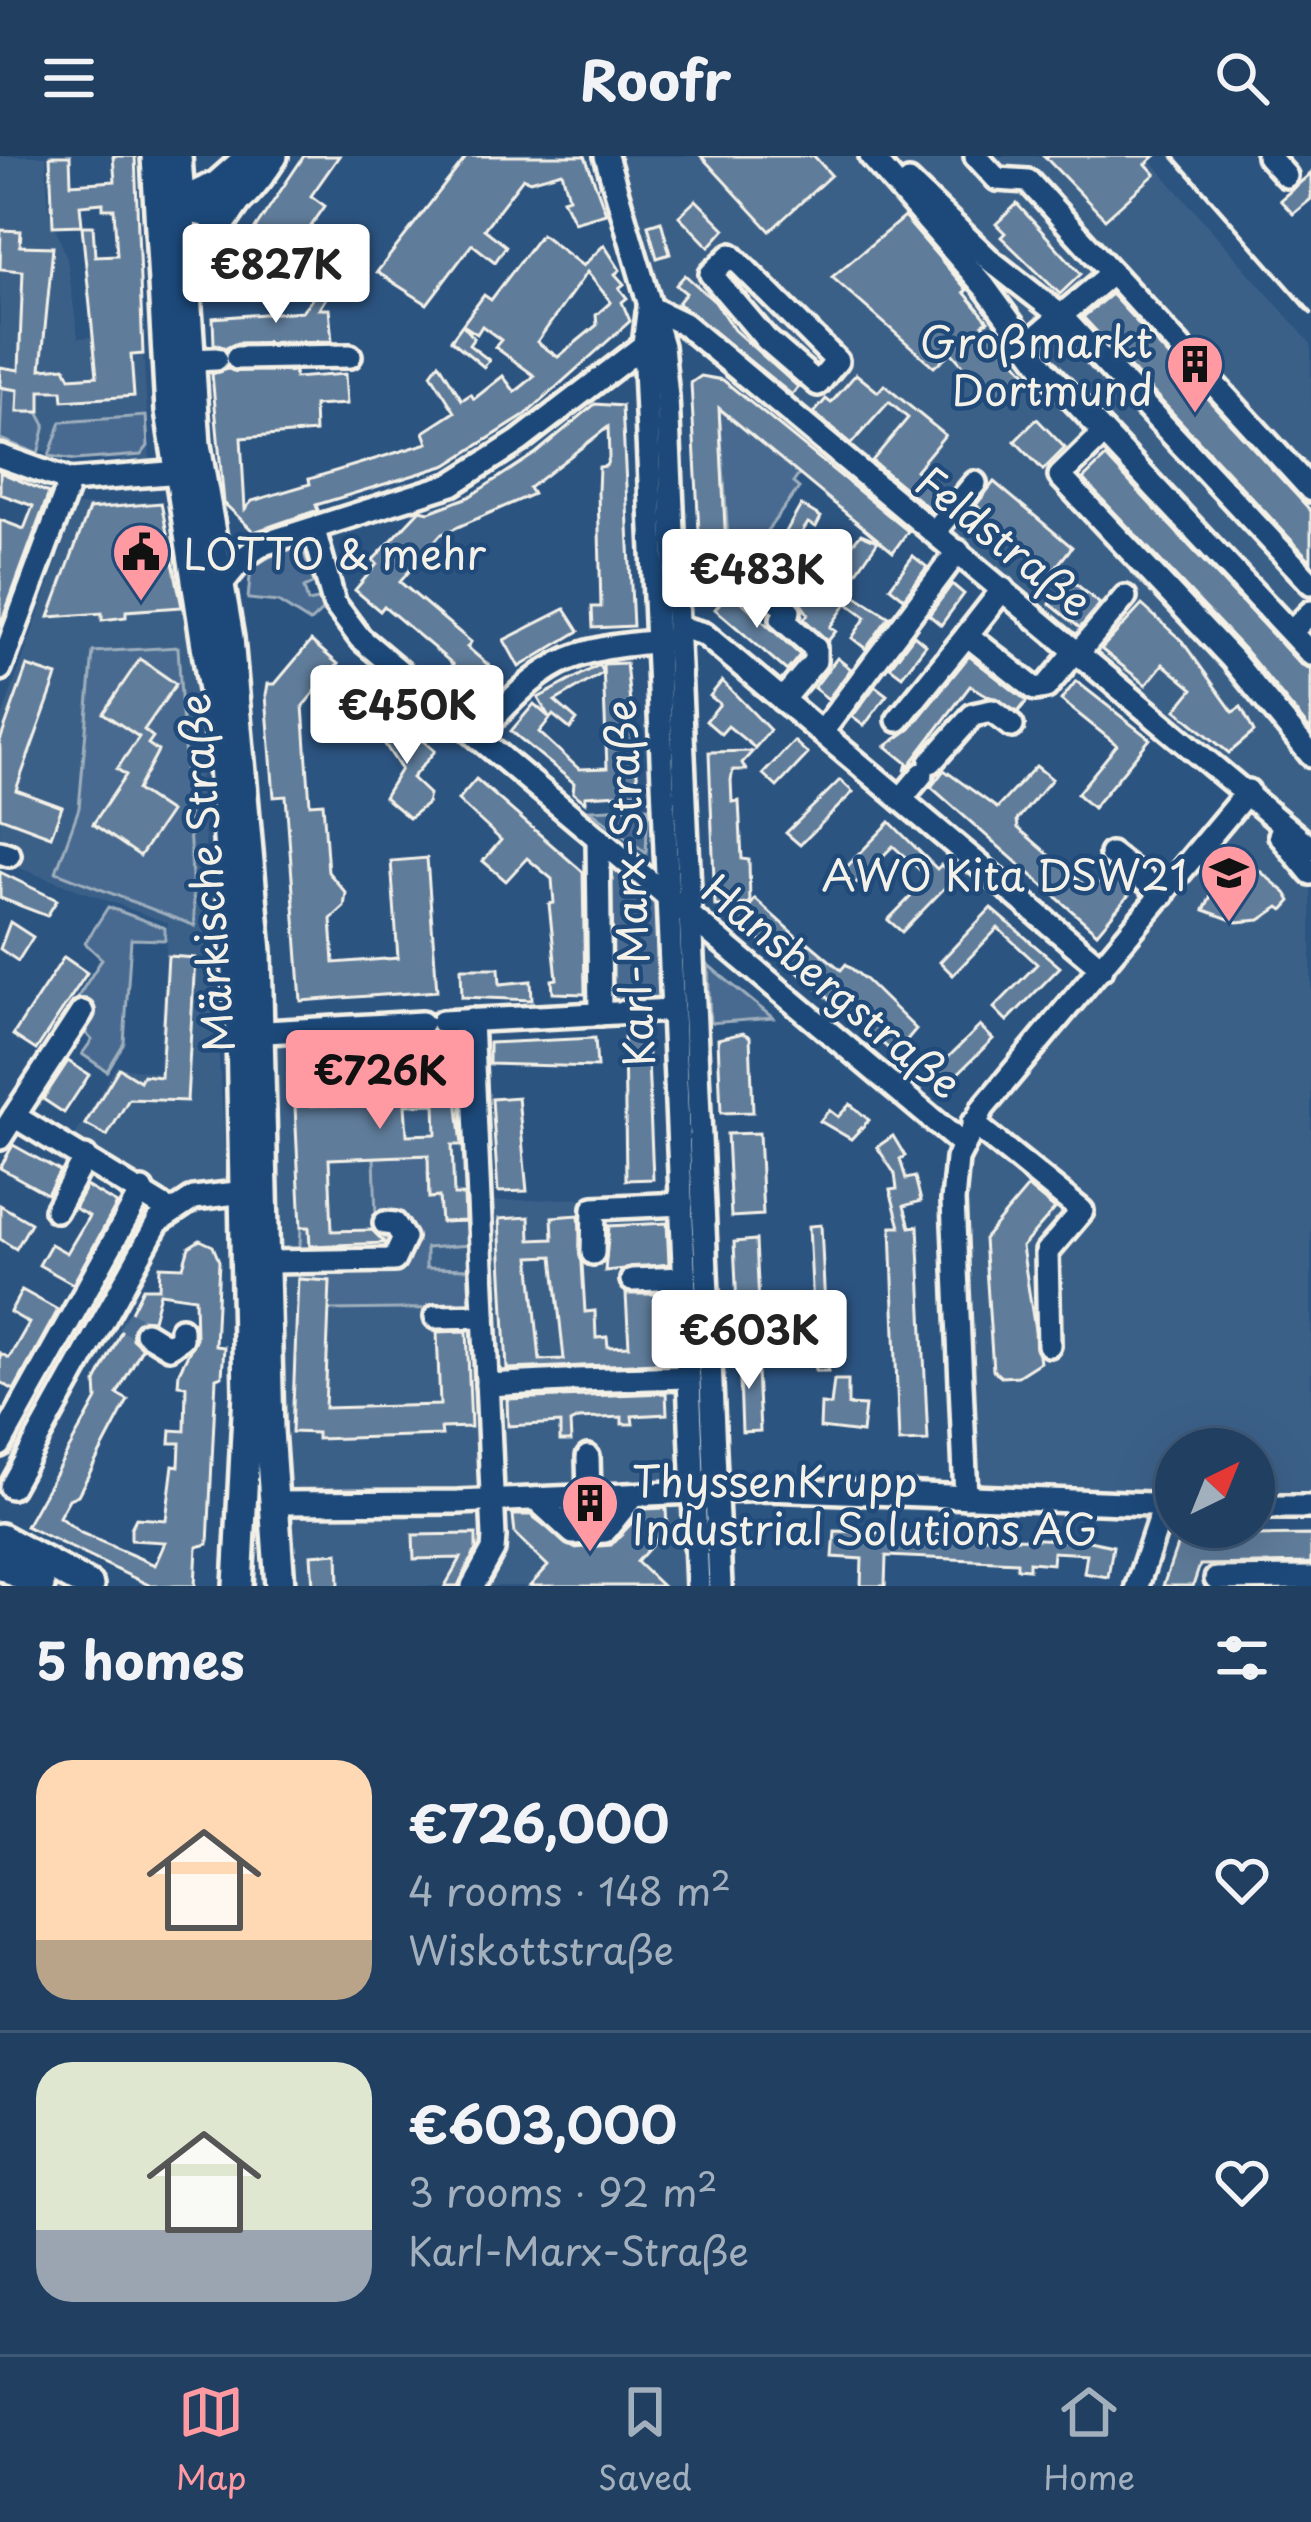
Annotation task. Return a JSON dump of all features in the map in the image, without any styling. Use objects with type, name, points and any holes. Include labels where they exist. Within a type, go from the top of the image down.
[{"type":"main road","name":"Märkische Straße","points":[[156,156],[187,305],[214,359],[188,471],[220,586],[242,776],[255,1191],[246,1491],[236,1582]]},
{"type":"main road","name":"Märkische Straße","points":[[177,156],[169,204],[188,471],[252,1032]]},
{"type":"main road","points":[[169,204],[228,178],[250,156]]},
{"type":"main road","points":[[187,305],[192,276],[240,196],[273,156]]},
{"type":"main road","points":[[169,204],[209,213],[240,196]]},
{"type":"main road","name":"Märkische Straße","points":[[255,1191],[268,1262],[274,1503],[281,1581]]},
{"type":"main road","points":[[246,1491],[274,1503]]},
{"type":"main road","points":[[0,1538],[88,1586]]},
{"type":"main road","points":[[0,1564],[40,1586]]},
{"type":"street","points":[[606,156],[648,264],[649,307]]},
{"type":"street","points":[[976,156],[997,179],[1028,181],[1311,490]]},
{"type":"street","points":[[874,160],[911,184],[1060,315],[1311,583]]},
{"type":"street","points":[[874,160],[984,286],[1026,345],[1103,434],[1311,654]]},
{"type":"street","points":[[800,417],[836,362],[730,255],[711,274],[766,339],[818,384]]},
{"type":"street","points":[[1026,345],[1112,272]]},
{"type":"street","name":"Karl-Marx-Straße","points":[[649,307],[679,634],[705,1490],[698,1586]]},
{"type":"street","name":"Feldstraße","points":[[649,307],[684,324],[856,459],[1004,589],[1029,599],[1078,651],[1155,704],[1248,791]]},
{"type":"street","points":[[220,586],[243,558],[263,544],[452,484],[653,345],[712,350]]},
{"type":"street","name":"Karl-Marx-Straße","points":[[653,345],[656,642],[689,1377],[720,1586]]},
{"type":"street","points":[[214,359],[350,356]]},
{"type":"street","points":[[1103,434],[1060,476],[1232,659],[1311,755]]},
{"type":"street","points":[[0,456],[70,481],[188,471]]},
{"type":"street","points":[[0,669],[70,481]]},
{"type":"street","points":[[934,532],[975,483]]},
{"type":"street","name":"Hansbergstraße","points":[[314,530],[344,620],[962,1144]]},
{"type":"street","points":[[822,732],[958,551]]},
{"type":"street","points":[[746,576],[788,611],[782,619],[815,648],[814,661],[782,700]]},
{"type":"street","points":[[898,720],[1004,589]]},
{"type":"street","points":[[967,635],[1035,689],[1046,688],[1126,598]]},
{"type":"street","points":[[1292,631],[1311,612]]},
{"type":"street","points":[[478,736],[536,675],[565,658],[599,647],[704,634],[1102,968]]},
{"type":"street","points":[[901,799],[979,712],[992,711],[1012,726]]},
{"type":"street","points":[[1248,791],[1311,848]]},
{"type":"street","points":[[1248,791],[1311,873]]},
{"type":"street","points":[[965,1497],[953,1201],[962,1144],[973,1123],[1248,791]]},
{"type":"street","name":"Karl-Marx-Straße","points":[[598,838],[600,1014]]},
{"type":"street","points":[[1111,854],[1159,899]]},
{"type":"street","points":[[1136,887],[1159,899]]},
{"type":"street","points":[[252,1032],[673,1010]]},
{"type":"street","points":[[0,1138],[82,1012]]},
{"type":"street","points":[[471,1020],[494,1550],[473,1586]]},
{"type":"street","points":[[14,1116],[142,1190],[167,1223]]},
{"type":"street","points":[[973,1123],[1082,1211],[1047,1252],[1049,1345]]},
{"type":"street","points":[[54,1203],[81,1155]]},
{"type":"street","points":[[0,1445],[142,1190]]},
{"type":"street","points":[[11,1487],[167,1223],[194,1198],[255,1191]]},
{"type":"street","points":[[593,1253],[594,1208],[682,1204]]},
{"type":"street","points":[[268,1262],[394,1260],[403,1246],[401,1230],[385,1223]]},
{"type":"street","points":[[403,1246],[425,1253]]},
{"type":"street","points":[[632,1280],[685,1278]]},
{"type":"street","points":[[436,1317],[484,1316]]},
{"type":"street","points":[[146,1333],[169,1347],[178,1343],[181,1329]]},
{"type":"street","points":[[487,1385],[689,1377]]},
{"type":"street","points":[[23,1405],[48,1420]]},
{"type":"street","points":[[588,1457],[589,1497]]},
{"type":"street","points":[[536,1499],[574,1533],[605,1532],[645,1487]]},
{"type":"street","points":[[274,1503],[368,1511],[589,1497],[645,1487],[1155,1504]]},
{"type":"street","points":[[1275,1507],[1311,1507]]},
{"type":"street","points":[[1136,1586],[1155,1541]]},
{"type":"street","points":[[1216,1579],[1311,1578]]},
{"type":"shaded area","points":[[0,156],[46,156],[48,207],[67,259],[78,338],[142,333],[150,460],[75,460],[0,439]]},
{"type":"shaded area","points":[[612,156],[1147,156],[1311,344],[1311,1501],[1275,1502],[1275,1428],[1155,1428],[1155,1499],[971,1493],[962,1160],[976,1130],[1252,795],[660,318]]},
{"type":"shaded area","points":[[2,388],[18,390],[17,412],[38,412],[45,425],[38,454],[0,439]]},
{"type":"shaded area","points":[[719,409],[800,473],[793,483],[799,488],[751,552],[729,554]]},
{"type":"shaded area","points":[[146,416],[148,446],[141,455],[75,460],[49,456],[61,422]]},
{"type":"shaded area","points":[[160,501],[192,644],[227,1183],[171,1195],[74,1138],[116,1066],[158,1073],[168,923],[0,861],[0,723],[77,506]]},
{"type":"shaded area","points":[[289,548],[305,555],[314,583],[304,588],[308,602],[318,600],[324,609],[310,622],[278,602],[248,599],[251,566]]},
{"type":"shaded area","points":[[178,647],[195,926],[56,872],[79,808],[93,652]]},
{"type":"shaded area","points":[[648,807],[646,853],[590,810]]},
{"type":"shaded area","points":[[606,855],[658,899],[665,997],[606,1000]]},
{"type":"shaded area","points":[[108,907],[165,928],[165,940],[131,939],[124,1043],[107,1071],[82,1054],[92,1040],[81,1028],[92,1012],[76,1000],[102,959],[85,943]]},
{"type":"shaded area","points":[[708,965],[773,1018],[710,1023]]},
{"type":"shaded area","points":[[466,1026],[474,1202],[676,1195],[693,1586],[290,1586],[269,1037]]},
{"type":"shaded area","points":[[438,1155],[428,1172],[429,1197],[439,1197],[441,1222],[468,1221],[470,1245],[426,1248],[426,1268],[471,1269],[473,1308],[328,1310],[329,1281],[298,1279],[301,1227],[309,1227],[310,1256],[386,1254],[385,1244],[390,1246],[392,1238],[385,1240],[385,1217],[376,1217],[374,1157]]},
{"type":"building","points":[[50,156],[70,156],[71,184],[115,181],[113,156],[135,156],[143,354],[131,355],[134,396],[63,401],[62,391],[40,391],[40,412],[17,412],[18,390],[0,387],[0,367],[19,370],[23,271],[0,269],[1,230],[21,231],[20,246],[53,247],[41,369],[65,367],[70,378],[97,376],[82,226],[93,226],[95,256],[117,255],[114,209],[103,209],[103,203],[80,205],[82,225],[53,226]]},
{"type":"building","points":[[304,156],[339,156],[311,196],[325,206],[302,239],[289,230],[267,261],[244,245]]},
{"type":"building","points":[[467,156],[585,156],[606,213],[574,222],[563,199],[569,197],[562,172],[530,181],[523,178],[484,229],[506,246],[495,262],[472,244],[427,304],[377,272]]},
{"type":"building","points":[[701,156],[814,156],[831,175],[770,231]]},
{"type":"building","points":[[1044,156],[1155,156],[1146,164],[1155,174],[1105,219]]},
{"type":"building","points":[[1311,173],[1311,199],[1293,214],[1280,200]]},
{"type":"building","points":[[696,200],[725,229],[709,247],[679,216]]},
{"type":"building","points":[[1017,204],[1081,274],[1060,294],[1001,237],[1005,233],[996,224]]},
{"type":"building","points":[[904,217],[967,290],[964,292],[988,321],[983,324],[1028,375],[995,402],[951,352],[934,367],[832,277]]},
{"type":"building","points":[[661,221],[670,254],[657,258],[648,225]]},
{"type":"building","points":[[541,234],[583,266],[604,245],[620,270],[615,274],[624,284],[619,288],[627,298],[622,302],[630,321],[524,416],[447,465],[316,505],[318,510],[254,532],[224,503],[212,374],[227,369],[294,372],[295,378],[345,374],[347,404],[314,406],[315,432],[241,438],[245,509],[252,501],[310,484],[309,479],[428,443],[424,432],[455,412],[431,374],[439,363],[462,400],[471,394],[474,399],[503,376],[515,392],[535,376],[495,347],[501,340],[482,326],[477,334],[463,325],[474,338],[469,345],[489,360],[484,367],[451,340],[484,295],[491,300]],"holes":[[[587,272],[611,302],[596,315],[597,325],[558,357],[537,342]]]},
{"type":"building","points":[[685,275],[715,302],[734,330],[798,387],[792,395],[678,303],[686,293],[676,285]]},
{"type":"building","points":[[329,293],[319,309],[329,309],[332,341],[237,343],[226,348],[214,344],[213,318],[302,311],[314,296]]},
{"type":"building","name":"Großmarkt Dortmund","points":[[1111,294],[1311,511],[1311,561],[1083,317]]},
{"type":"building","points":[[856,374],[878,392],[884,385],[945,435],[916,470],[944,496],[932,511],[872,461],[908,418],[889,402],[851,444],[814,413],[826,399],[831,403]]},
{"type":"building","points":[[701,376],[723,380],[908,531],[893,552],[719,408],[727,568],[701,569],[691,383]]},
{"type":"building","points":[[595,404],[622,406],[633,626],[593,628],[592,607],[601,607],[598,492],[599,467],[606,466],[609,458],[608,427],[529,488],[533,494],[440,535],[400,582],[471,642],[467,647],[500,675],[481,698],[447,670],[453,664],[384,606],[380,611],[355,590],[377,564],[373,560],[420,510],[429,512],[469,497],[536,453]]},
{"type":"building","points":[[1037,419],[1065,448],[1043,470],[1015,441]]},
{"type":"building","name":"Großmarkt Dortmund","points":[[1106,457],[1300,664],[1311,669],[1311,731],[1244,649],[1083,479]]},
{"type":"building","points":[[0,472],[49,493],[0,626],[0,520],[24,529],[33,506],[0,494]]},
{"type":"building","points":[[994,482],[1072,547],[1052,572],[976,505]]},
{"type":"building","points":[[161,503],[182,607],[126,611],[126,617],[102,620],[102,613],[49,617],[89,509]]},
{"type":"building","points":[[801,505],[821,517],[816,527],[808,523],[788,554],[818,578],[841,533],[853,543],[861,534],[878,541],[845,589],[889,617],[866,649],[852,638],[866,617],[847,603],[830,627],[836,631],[828,641],[804,619],[808,614],[798,599],[754,564],[758,559],[751,554],[757,545],[773,555]]},
{"type":"building","points":[[913,556],[927,567],[904,598],[890,587]]},
{"type":"building","points":[[1058,569],[1100,604],[1080,628],[1050,604],[1064,588],[1051,578]]},
{"type":"building","points":[[952,584],[964,594],[941,625],[929,615]]},
{"type":"building","points":[[730,591],[800,655],[787,671],[715,609]]},
{"type":"building","points":[[1142,605],[1182,641],[1233,712],[1241,707],[1254,732],[1229,753],[1176,710],[1193,689],[1163,664],[1146,685],[1101,649]]},
{"type":"building","points":[[565,609],[579,631],[519,667],[504,640]]},
{"type":"building","points":[[914,635],[926,645],[902,676],[890,667]]},
{"type":"building","points":[[311,641],[338,664],[303,706],[310,804],[323,803],[328,872],[346,893],[344,907],[331,919],[334,963],[398,958],[391,861],[427,858],[437,991],[301,1001],[286,796],[274,797],[266,695],[268,684],[275,684]]},
{"type":"building","points":[[969,656],[1027,701],[1018,712],[970,686],[905,771],[907,763],[886,746],[910,729]]},
{"type":"building","points":[[837,658],[851,669],[828,699],[814,688]]},
{"type":"building","points":[[140,659],[176,684],[144,730],[153,737],[148,744],[158,751],[137,790],[170,812],[140,856],[93,824],[126,775],[117,769],[139,737],[103,713]]},
{"type":"building","points":[[626,663],[639,793],[585,796],[585,802],[573,793],[574,783],[511,731],[534,704],[549,717],[538,698],[599,665],[603,673],[555,701],[577,720],[570,729],[553,715],[539,732],[579,769],[607,768],[603,664]]},
{"type":"building","points":[[27,666],[57,676],[16,790],[62,807],[51,836],[0,817],[0,741]]},
{"type":"building","points":[[722,681],[770,730],[755,748],[728,726],[721,734],[706,721],[720,704],[710,696]]},
{"type":"building","points":[[1076,681],[1150,739],[1093,808],[1077,794],[1117,745],[1061,700]]},
{"type":"building","points":[[875,686],[887,695],[864,726],[852,717]]},
{"type":"building","points":[[393,715],[435,751],[412,778],[429,794],[427,804],[409,818],[384,797],[401,769],[384,743],[391,735],[382,728]]},
{"type":"building","points":[[794,741],[808,754],[777,787],[763,774]]},
{"type":"building","points":[[753,751],[742,763],[746,770],[733,770],[731,780],[732,802],[739,801],[742,859],[749,860],[750,904],[715,906],[709,752]]},
{"type":"building","points":[[1036,766],[1052,779],[1017,820],[1018,828],[1091,891],[1108,871],[1133,890],[1097,933],[931,787],[944,770],[997,808]]},
{"type":"building","points":[[476,779],[583,872],[585,994],[553,993],[552,980],[557,979],[549,904],[554,903],[552,879],[527,858],[506,881],[483,861],[501,840],[458,800]]},
{"type":"building","points":[[840,780],[853,792],[800,845],[786,833]]},
{"type":"building","points":[[890,822],[937,869],[941,865],[954,878],[902,932],[888,920],[929,878],[893,846],[851,888],[838,876]]},
{"type":"building","points":[[1242,856],[1286,893],[1291,901],[1283,910],[1279,907],[1260,920],[1237,922],[1204,910],[1217,883]]},
{"type":"building","points":[[0,872],[57,900],[47,916],[0,898]]},
{"type":"building","points":[[755,899],[807,946],[809,943],[841,970],[846,964],[866,980],[916,1029],[895,1054],[738,922]]},
{"type":"building","points":[[991,908],[1060,967],[1007,1021],[994,1008],[1037,964],[998,928],[953,975],[940,962]]},
{"type":"building","points":[[10,922],[33,937],[18,961],[0,949]]},
{"type":"building","points":[[168,956],[195,958],[187,1101],[129,1099],[107,1136],[85,1124],[119,1068],[140,1081],[143,1075],[161,1077]]},
{"type":"building","points":[[64,957],[87,973],[36,1050],[13,1035]]},
{"type":"building","points":[[461,968],[499,968],[500,984],[531,981],[532,1000],[462,997]]},
{"type":"building","points":[[980,1026],[993,1039],[939,1092],[926,1079]]},
{"type":"building","points":[[743,1033],[750,1037],[753,1112],[721,1113],[718,1039]]},
{"type":"building","points":[[647,1036],[653,1179],[626,1180],[624,1037]]},
{"type":"building","points":[[595,1038],[597,1067],[489,1064],[489,1043]]},
{"type":"building","points":[[418,1040],[419,1053],[452,1051],[462,1145],[452,1145],[454,1195],[464,1195],[465,1221],[441,1222],[439,1197],[429,1198],[428,1155],[329,1159],[332,1231],[372,1230],[385,1243],[310,1246],[309,1227],[301,1227],[295,1106],[339,1105],[337,1057],[408,1054],[407,1041]],"holes":[[[435,1104],[436,1134],[407,1135],[405,1105]]]},
{"type":"building","points":[[68,1061],[89,1075],[64,1113],[43,1099]]},
{"type":"building","points":[[518,1097],[527,1191],[498,1192],[492,1099]]},
{"type":"building","points":[[850,1104],[869,1120],[851,1139],[820,1121],[829,1110],[838,1117]]},
{"type":"building","points":[[759,1133],[763,1215],[731,1217],[727,1134]]},
{"type":"building","points":[[893,1136],[905,1156],[900,1159],[906,1179],[915,1177],[921,1201],[904,1206],[910,1227],[918,1226],[928,1441],[899,1442],[891,1227],[900,1227],[890,1190],[897,1189],[895,1174],[877,1147]]},
{"type":"building","points":[[13,1145],[60,1171],[47,1194],[0,1168]]},
{"type":"building","points":[[86,1186],[117,1204],[73,1284],[39,1265],[51,1244],[67,1253],[89,1216],[74,1208]]},
{"type":"building","points":[[1028,1187],[1055,1209],[1022,1247],[1040,1362],[1018,1376],[1001,1377],[993,1370],[984,1239]]},
{"type":"building","points":[[0,1205],[31,1223],[16,1249],[0,1239]]},
{"type":"building","points":[[579,1215],[585,1312],[595,1311],[596,1338],[607,1337],[608,1347],[629,1346],[626,1294],[655,1294],[658,1363],[507,1369],[499,1219],[529,1217],[530,1240],[553,1239],[552,1217]],"holes":[[[553,1256],[564,1359],[540,1360],[530,1257]]]},
{"type":"building","points":[[667,1223],[669,1264],[605,1271],[609,1226]]},
{"type":"building","points":[[821,1225],[828,1371],[816,1371],[809,1226]]},
{"type":"building","points":[[200,1240],[213,1246],[219,1261],[215,1346],[224,1347],[222,1376],[216,1378],[208,1544],[197,1547],[195,1586],[151,1586],[26,1526],[97,1399],[96,1382],[143,1288],[159,1288],[160,1266],[183,1267],[189,1247]],"holes":[[[160,1293],[195,1298],[196,1338],[179,1372],[178,1385],[186,1386],[185,1431],[171,1430],[170,1443],[180,1443],[179,1466],[173,1465],[166,1520],[136,1518],[131,1528],[131,1540],[165,1542],[155,1565],[81,1533],[59,1517],[69,1499],[78,1495],[128,1400],[117,1394],[142,1348],[132,1339],[133,1326],[140,1319],[153,1320]]]},
{"type":"building","points":[[756,1240],[760,1327],[738,1328],[734,1242]]},
{"type":"building","points":[[298,1279],[330,1281],[325,1408],[440,1405],[437,1332],[467,1331],[471,1427],[441,1428],[442,1435],[317,1439],[317,1433],[292,1432]]},
{"type":"building","points":[[22,1290],[58,1310],[14,1390],[0,1382],[0,1353],[9,1358],[29,1323],[10,1312]]},
{"type":"building","points":[[756,1351],[760,1431],[742,1432],[739,1352]]},
{"type":"building","points":[[834,1380],[848,1380],[848,1405],[865,1406],[862,1433],[820,1428],[821,1404],[831,1405]]},
{"type":"building","points":[[666,1393],[667,1414],[632,1416],[633,1424],[622,1424],[622,1417],[578,1419],[570,1423],[571,1441],[560,1441],[560,1423],[508,1426],[507,1399]]},
{"type":"building","name":"ThyssenKrupp Industrial Solutions AG","points":[[666,1508],[667,1528],[637,1562],[662,1586],[530,1586],[548,1566],[515,1534],[513,1515],[531,1515],[574,1548],[611,1545],[645,1509]]},
{"type":"building","points":[[835,1531],[1089,1541],[1113,1546],[1108,1577],[1084,1573],[1087,1554],[1053,1552],[1052,1564],[1029,1562],[1029,1569],[1017,1568],[1017,1562],[886,1556],[885,1586],[861,1586],[862,1559],[833,1557]]},
{"type":"building","points":[[476,1534],[476,1549],[458,1586],[445,1586],[461,1558],[414,1559],[413,1535]]},
{"type":"building","points":[[1311,1535],[1311,1563],[1200,1565],[1193,1586],[1163,1586],[1176,1548],[1275,1548],[1275,1536]]},
{"type":"building","points":[[338,1553],[339,1586],[313,1586],[311,1555]]},
{"type":"tunnel","points":[[124,1320],[146,1333]]},
{"type":"railway","points":[[1173,156],[1311,313]]},
{"type":"place","name":"Großmarkt Dortmund","points":[[1195,415]]},
{"type":"place","name":"LOTTO & mehr","points":[[141,603]]},
{"type":"place","name":"AWO Kita DSW21","points":[[1229,924]]},
{"type":"place","name":"ThyssenKrupp Industrial Solutions AG","points":[[590,1554]]}]
